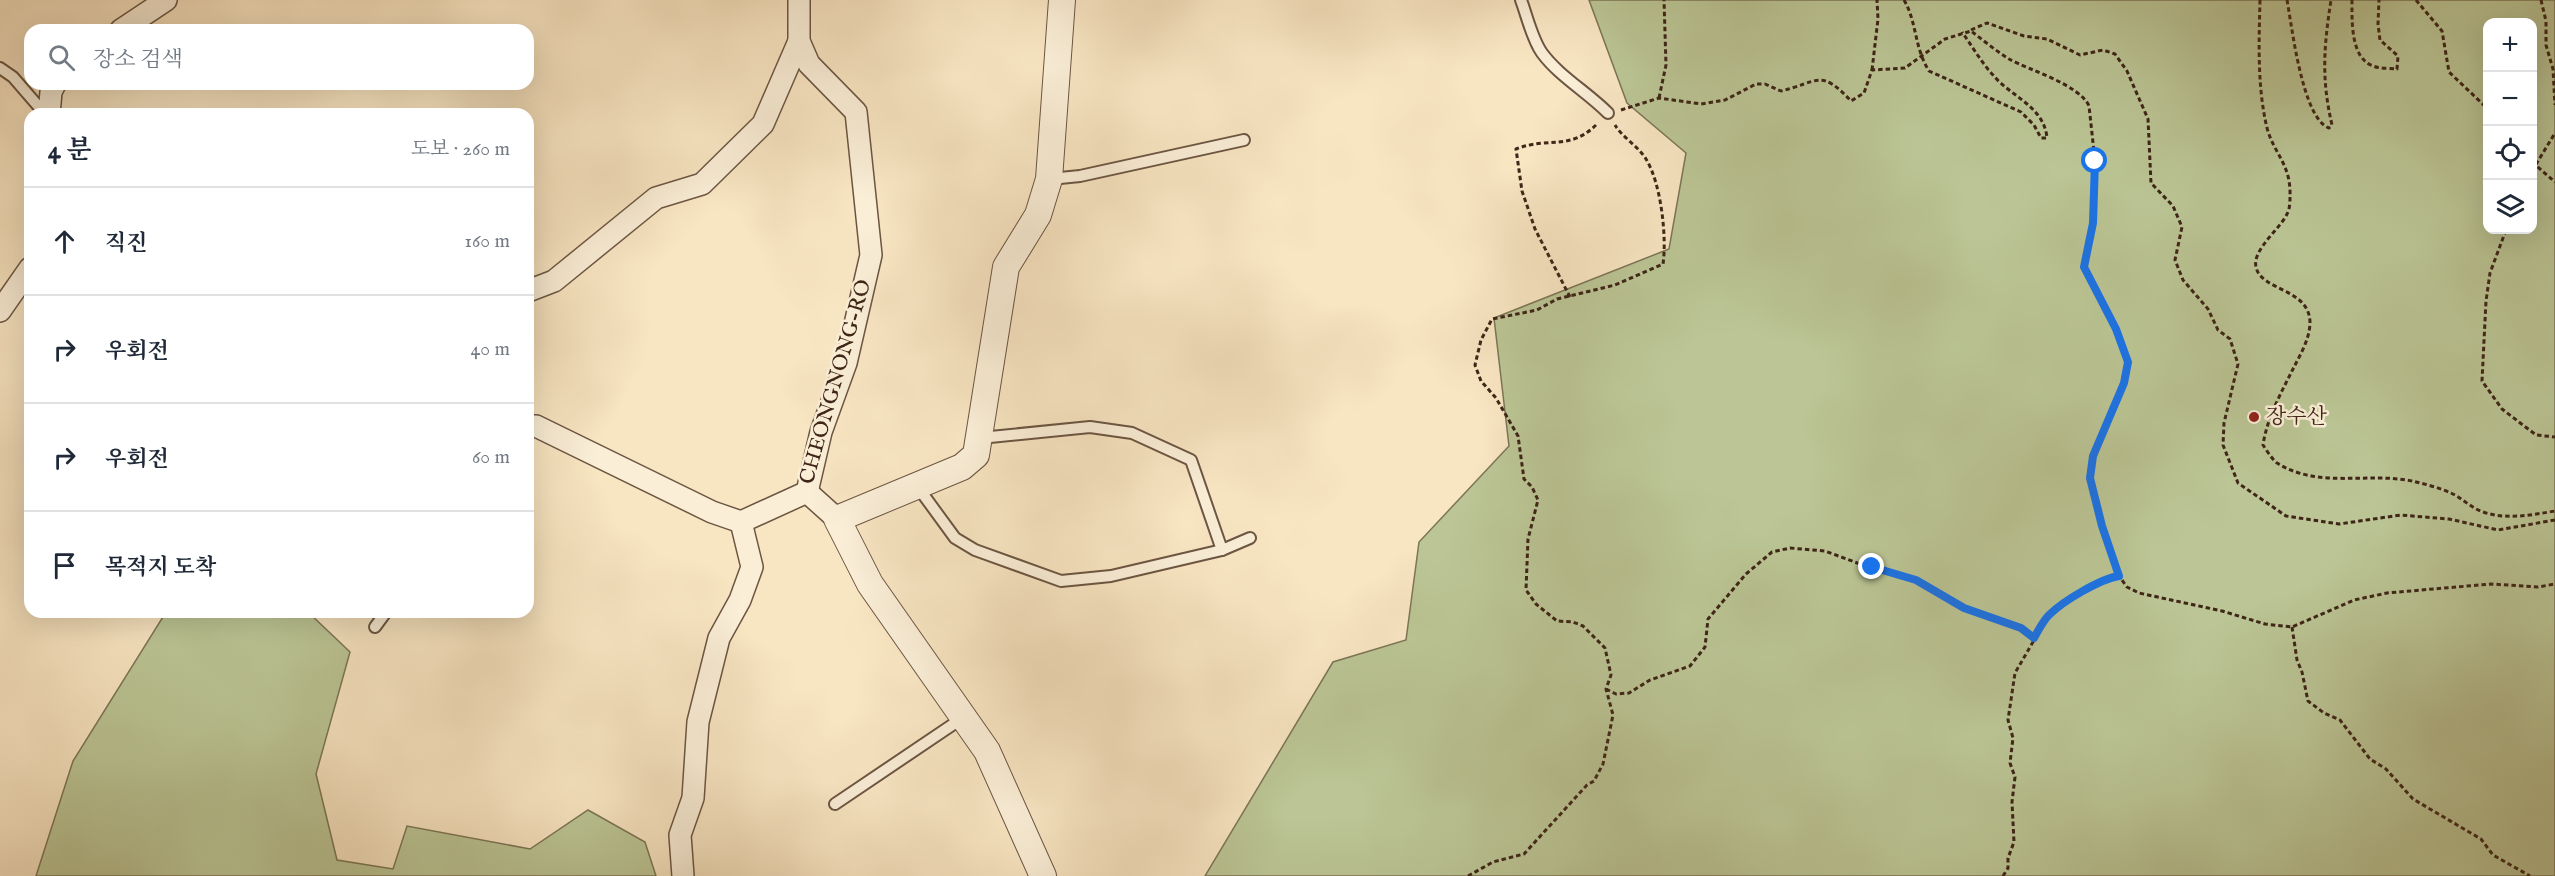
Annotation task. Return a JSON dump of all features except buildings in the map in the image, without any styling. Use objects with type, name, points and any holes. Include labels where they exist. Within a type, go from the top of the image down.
[{"type":"street","name":"CHEONGNONG-RO","points":[[741,522],[807,492],[820,432],[846,363],[871,255],[856,112],[809,64],[799,41],[799,0]]},
{"type":"street","points":[[837,519],[962,467],[976,455],[1006,267],[1038,215],[1049,179],[1062,0]]},
{"type":"street","points":[[130,24],[163,1]]},
{"type":"street","points":[[534,289],[554,281],[656,198],[702,184],[763,124],[799,41]]},
{"type":"street","points":[[48,108],[52,90]]},
{"type":"street","points":[[0,311],[24,277]]},
{"type":"street","points":[[534,426],[712,512],[741,522],[752,567],[740,600],[719,638],[698,722],[693,798],[680,835],[683,876]]},
{"type":"street","points":[[807,492],[837,519],[870,584],[987,751],[1043,876]]},
{"type":"lane","points":[[1521,0],[1540,51],[1559,71],[1608,113]]},
{"type":"lane","points":[[0,68],[24,89]]},
{"type":"lane","points":[[25,90],[41,108]]},
{"type":"lane","points":[[1049,179],[1080,176],[1244,140]]},
{"type":"lane","points":[[980,438],[1090,427],[1132,433],[1191,460],[1222,550]]},
{"type":"lane","points":[[916,486],[955,538],[975,550],[1061,581],[1112,576],[1222,550],[1250,538]]},
{"type":"lane","points":[[375,627],[382,618]]},
{"type":"lane","points":[[835,804],[964,717]]},
{"type":"path","points":[[1659,98],[1666,65],[1664,0]]},
{"type":"path","points":[[1570,297],[1535,230],[1522,191],[1516,149],[1533,142],[1570,142],[1588,133],[1608,113],[1659,98],[1701,104],[1725,100],[1756,84],[1765,84],[1781,92],[1819,79],[1835,84],[1851,101],[1864,93],[1872,70],[1878,29],[1877,0]]},
{"type":"path","points":[[1904,0],[1911,12],[1913,31],[1921,58],[1929,71],[2021,112],[2034,125],[2042,138],[2047,138],[2040,115],[1992,75],[1962,32]]},
{"type":"path","points":[[2260,0],[2261,91],[2267,127],[2272,143],[2282,157],[2290,192],[2289,212],[2256,255],[2256,268],[2263,280],[2288,291],[2307,308],[2310,322],[2306,343],[2265,428],[2263,445],[2276,462],[2312,475],[2346,480],[2378,478],[2411,481],[2452,494],[2482,512],[2500,516],[2530,516],[2555,511]]},
{"type":"path","points":[[2288,0],[2300,78],[2320,120],[2329,128],[2332,124],[2324,78],[2323,49],[2331,0]]},
{"type":"path","points":[[2352,0],[2352,28],[2360,55],[2371,66],[2397,69],[2398,56],[2380,40],[2379,0]]},
{"type":"path","points":[[2416,0],[2442,31],[2449,72],[2483,105]]},
{"type":"path","points":[[2541,0],[2546,21],[2546,45],[2553,69],[2555,105]]},
{"type":"path","points":[[1872,70],[1905,68],[1945,39],[1987,23],[2024,36],[2047,39],[2080,55],[2103,51],[2115,54],[2127,71],[2148,119],[2151,183],[2173,206],[2182,227],[2175,260],[2182,280],[2208,309],[2218,330],[2230,339],[2238,364],[2224,423],[2223,445],[2238,483],[2286,516],[2339,524],[2401,514],[2426,519],[2449,519],[2498,530],[2555,520]]},
{"type":"path","points":[[1971,31],[2010,59],[2043,72],[2075,91],[2086,100],[2089,106],[2095,161],[2093,223],[2084,267],[2116,329],[2128,362],[2124,383],[2093,456],[2090,478],[2102,526],[2119,576],[2127,587],[2265,624],[2292,627],[2354,600],[2387,593],[2491,584],[2538,587],[2555,584]]},
{"type":"path","points":[[1468,876],[1493,862],[1524,854],[1599,774],[1613,715],[1606,689],[1611,675],[1605,648],[1583,626],[1573,622],[1557,621],[1536,604],[1526,590],[1528,539],[1538,500],[1532,487],[1524,479],[1518,436],[1496,398],[1481,381],[1476,365],[1481,340],[1492,319],[1537,310],[1557,300],[1615,285],[1663,264],[1665,251],[1655,177],[1645,157],[1622,136],[1608,113]]},
{"type":"path","points":[[2537,160],[2555,133]]},
{"type":"path","points":[[2537,167],[2555,182]]},
{"type":"path","points":[[2505,234],[2490,273],[2486,301],[2482,381],[2502,409],[2536,435],[2555,437]]},
{"type":"path","points":[[1606,689],[1616,694],[1629,693],[1650,680],[1690,666],[1706,647],[1708,619],[1746,574],[1772,552],[1790,548],[1825,551],[1916,580],[1964,608],[2021,628],[2034,638]]},
{"type":"path","points":[[2003,876],[2008,868],[2008,858],[2014,842],[2012,802],[2015,777],[2010,763],[2013,738],[2008,720],[2015,673],[2048,616],[2060,606],[2109,578],[2119,576]]},
{"type":"path","points":[[2292,627],[2297,660],[2308,700],[2324,713],[2340,720],[2370,759],[2386,769],[2413,799],[2481,839],[2493,855],[2529,876]]},
{"type":"green space","points":[[1589,0],[2555,0],[2555,876],[1205,876],[1333,662],[1406,640],[1419,542],[1509,446],[1494,318],[1669,249],[1686,153],[1627,103]]},
{"type":"green space","points":[[162,618],[314,618],[350,652],[316,774],[337,860],[393,869],[407,826],[530,849],[588,810],[645,842],[656,876],[36,876],[73,761]]},
{"type":"place","name":"장수산","points":[[2254,417]]},
{"type":"route","points":[[1872,567],[1916,580],[1964,608],[2021,628],[2034,638],[2048,616],[2060,606],[2109,578],[2119,576],[2102,526],[2090,478],[2093,456],[2124,383],[2128,362],[2100,294],[2084,267],[2093,223],[2095,161]]}]
